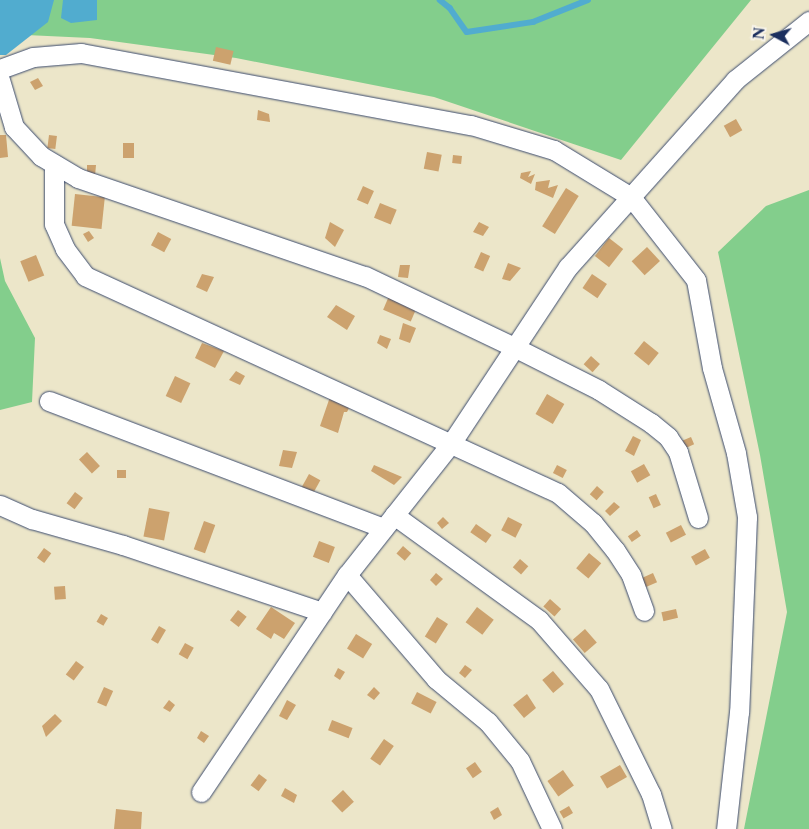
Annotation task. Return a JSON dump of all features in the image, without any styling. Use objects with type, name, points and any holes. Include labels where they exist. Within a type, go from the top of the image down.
[{"type":"street","points":[[201,792],[347,575],[452,442],[568,267],[735,80],[809,21]]},
{"type":"street","points":[[0,69],[33,56],[81,53],[471,125],[554,150],[631,198],[696,280],[712,368],[736,452],[747,517],[739,712],[726,829]]},
{"type":"street","points":[[0,80],[14,127],[41,156],[78,178],[365,276],[599,390],[668,437],[686,474],[698,518]]},
{"type":"street","points":[[54,164],[54,224],[66,249],[85,276],[452,442],[558,493],[593,523],[631,575],[644,611]]},
{"type":"street","points":[[49,401],[389,521],[539,620],[599,689],[651,794],[662,829]]},
{"type":"street","points":[[0,505],[32,520],[123,545],[322,612]]},
{"type":"street","points":[[347,575],[436,679],[488,722],[520,761],[552,829]]},
{"type":"green space","points":[[0,0],[751,0],[621,160],[434,97],[236,58],[90,38],[5,34]]},
{"type":"green space","points":[[809,190],[809,829],[744,829],[787,612],[760,455],[718,252],[766,206]]},
{"type":"green space","points":[[0,258],[5,281],[35,338],[32,402],[0,410]]},
{"type":"water","points":[[0,0],[54,0],[48,22],[6,55],[0,55]]},
{"type":"water","points":[[63,0],[97,0],[97,20],[71,23],[61,18]]},
{"type":"building","points":[[216,47],[234,51],[230,65],[213,61]]},
{"type":"building","points":[[38,78],[43,86],[35,90],[30,82]]},
{"type":"building","points":[[258,110],[269,114],[270,122],[257,120]]},
{"type":"building","points":[[736,119],[742,130],[730,137],[724,126]]},
{"type":"building","points":[[0,135],[6,135],[8,157],[0,158]]},
{"type":"building","points":[[49,135],[57,136],[55,149],[47,148]]},
{"type":"building","points":[[123,143],[134,143],[134,158],[123,158]]},
{"type":"building","points":[[427,152],[442,155],[438,172],[424,169]]},
{"type":"building","points":[[453,155],[462,156],[461,164],[452,163]]},
{"type":"building","points":[[87,165],[96,165],[95,176],[87,175]]},
{"type":"building","points":[[531,171],[528,177],[535,174],[531,184],[520,178],[521,173]]},
{"type":"building","points":[[550,180],[548,188],[558,185],[553,198],[535,190],[536,182]]},
{"type":"building","points":[[363,186],[374,191],[368,205],[357,200]]},
{"type":"building","points":[[566,188],[579,196],[555,234],[542,226]]},
{"type":"building","points":[[75,194],[105,197],[101,229],[72,226]]},
{"type":"building","points":[[380,203],[397,210],[391,225],[374,218]]},
{"type":"building","points":[[330,222],[344,230],[335,247],[325,238]]},
{"type":"building","points":[[479,222],[489,227],[483,236],[473,232]]},
{"type":"building","points":[[89,231],[94,238],[88,242],[83,234]]},
{"type":"building","points":[[158,232],[171,239],[164,252],[151,245]]},
{"type":"building","points":[[609,238],[623,249],[609,267],[595,256]]},
{"type":"building","points":[[647,247],[660,261],[645,275],[632,261]]},
{"type":"building","points":[[481,252],[490,256],[483,272],[474,268]]},
{"type":"building","points":[[36,255],[44,275],[28,282],[20,261]]},
{"type":"building","points":[[508,263],[521,268],[510,281],[502,279]]},
{"type":"building","points":[[400,265],[410,265],[408,278],[398,277]]},
{"type":"building","points":[[202,274],[214,277],[207,292],[196,287]]},
{"type":"building","points":[[592,274],[607,284],[597,298],[582,288]]},
{"type":"building","points":[[389,296],[417,308],[411,322],[383,310]]},
{"type":"building","points":[[336,305],[355,316],[347,330],[327,317]]},
{"type":"building","points":[[403,323],[416,328],[410,343],[399,339]]},
{"type":"building","points":[[380,335],[391,339],[387,349],[377,343]]},
{"type":"building","points":[[644,341],[659,353],[649,365],[634,353]]},
{"type":"building","points":[[202,343],[224,351],[215,368],[195,358]]},
{"type":"building","points":[[591,356],[600,364],[593,372],[584,364]]},
{"type":"building","points":[[236,371],[245,376],[240,385],[229,380]]},
{"type":"building","points":[[175,376],[190,383],[181,403],[166,396]]},
{"type":"building","points":[[331,394],[352,402],[347,412],[344,412],[338,433],[320,426]]},
{"type":"building","points":[[547,394],[564,404],[553,424],[536,414]]},
{"type":"building","points":[[633,436],[641,440],[634,456],[625,451]]},
{"type":"building","points":[[691,437],[694,444],[686,448],[683,441]]},
{"type":"building","points":[[283,450],[297,452],[292,468],[279,466]]},
{"type":"building","points":[[87,452],[100,466],[92,473],[79,460]]},
{"type":"building","points":[[644,464],[650,475],[637,483],[631,471]]},
{"type":"building","points":[[374,465],[402,477],[394,485],[371,471]]},
{"type":"building","points":[[557,465],[567,470],[563,478],[553,473]]},
{"type":"building","points":[[117,470],[126,470],[126,478],[117,478]]},
{"type":"building","points":[[309,474],[320,480],[312,496],[300,490]]},
{"type":"building","points":[[597,486],[604,492],[597,500],[590,494]]},
{"type":"building","points":[[75,492],[83,498],[75,509],[67,503]]},
{"type":"building","points":[[656,494],[661,505],[654,508],[649,497]]},
{"type":"building","points":[[614,502],[620,507],[610,516],[605,511]]},
{"type":"building","points":[[149,508],[170,512],[164,540],[143,536]]},
{"type":"building","points":[[443,517],[449,523],[442,529],[437,523]]},
{"type":"building","points":[[508,517],[522,524],[515,538],[501,530]]},
{"type":"building","points":[[204,521],[215,525],[205,553],[194,549]]},
{"type":"building","points":[[476,524],[492,535],[486,543],[470,532]]},
{"type":"building","points":[[681,525],[686,535],[671,543],[666,533]]},
{"type":"building","points":[[637,530],[641,536],[632,542],[628,536]]},
{"type":"building","points":[[319,541],[335,547],[329,563],[313,557]]},
{"type":"building","points":[[403,546],[411,553],[405,561],[396,554]]},
{"type":"building","points":[[44,548],[51,553],[44,563],[37,558]]},
{"type":"building","points":[[705,549],[710,558],[696,566],[691,557]]},
{"type":"building","points":[[589,553],[601,563],[588,579],[576,568]]},
{"type":"building","points":[[520,559],[528,566],[521,575],[513,567]]},
{"type":"building","points":[[436,573],[443,579],[436,586],[430,580]]},
{"type":"building","points":[[653,573],[657,582],[644,588],[640,579]]},
{"type":"building","points":[[65,586],[66,599],[55,600],[54,587]]},
{"type":"building","points":[[550,599],[561,609],[554,616],[543,606]]},
{"type":"building","points":[[271,607],[295,623],[284,639],[274,633],[271,639],[256,629]]},
{"type":"building","points":[[477,607],[494,620],[482,635],[466,622]]},
{"type":"building","points":[[676,609],[678,618],[663,621],[661,612]]},
{"type":"building","points":[[238,610],[247,617],[239,627],[230,620]]},
{"type":"building","points":[[101,614],[108,618],[103,626],[96,622]]},
{"type":"building","points":[[437,617],[448,624],[436,643],[425,637]]},
{"type":"building","points":[[159,626],[166,630],[158,644],[151,640]]},
{"type":"building","points":[[585,629],[597,643],[585,653],[573,639]]},
{"type":"building","points":[[356,634],[372,644],[363,658],[347,648]]},
{"type":"building","points":[[185,643],[194,648],[187,659],[179,654]]},
{"type":"building","points":[[76,661],[84,667],[74,681],[66,675]]},
{"type":"building","points":[[465,665],[472,670],[465,678],[459,673]]},
{"type":"building","points":[[338,668],[345,672],[340,680],[334,676]]},
{"type":"building","points":[[553,671],[564,684],[553,693],[542,680]]},
{"type":"building","points":[[104,687],[113,691],[106,707],[97,703]]},
{"type":"building","points":[[374,687],[380,693],[374,700],[367,695]]},
{"type":"building","points":[[417,692],[437,702],[431,714],[411,704]]},
{"type":"building","points":[[527,694],[536,708],[524,718],[513,705]]},
{"type":"building","points":[[169,700],[175,705],[170,712],[163,708]]},
{"type":"building","points":[[287,700],[296,705],[287,720],[279,716]]},
{"type":"building","points":[[55,714],[62,721],[46,737],[42,726]]},
{"type":"building","points":[[332,720],[353,728],[349,738],[328,730]]},
{"type":"building","points":[[201,731],[209,736],[204,743],[197,738]]},
{"type":"building","points":[[384,739],[394,746],[380,766],[370,759]]},
{"type":"building","points":[[475,762],[482,772],[473,778],[466,768]]},
{"type":"building","points":[[620,765],[627,777],[607,789],[600,776]]},
{"type":"building","points":[[563,770],[574,786],[558,796],[547,781]]},
{"type":"building","points":[[259,774],[267,780],[259,791],[251,785]]},
{"type":"building","points":[[285,788],[297,795],[294,803],[281,796]]},
{"type":"building","points":[[343,790],[354,802],[342,813],[331,801]]},
{"type":"building","points":[[569,806],[573,813],[563,818],[559,812]]},
{"type":"building","points":[[498,807],[502,815],[494,820],[490,812]]},
{"type":"building","points":[[116,809],[142,812],[141,829],[114,829]]},
{"type":"waterway","points":[[440,0],[450,8],[467,32],[533,22],[588,0]]}]
